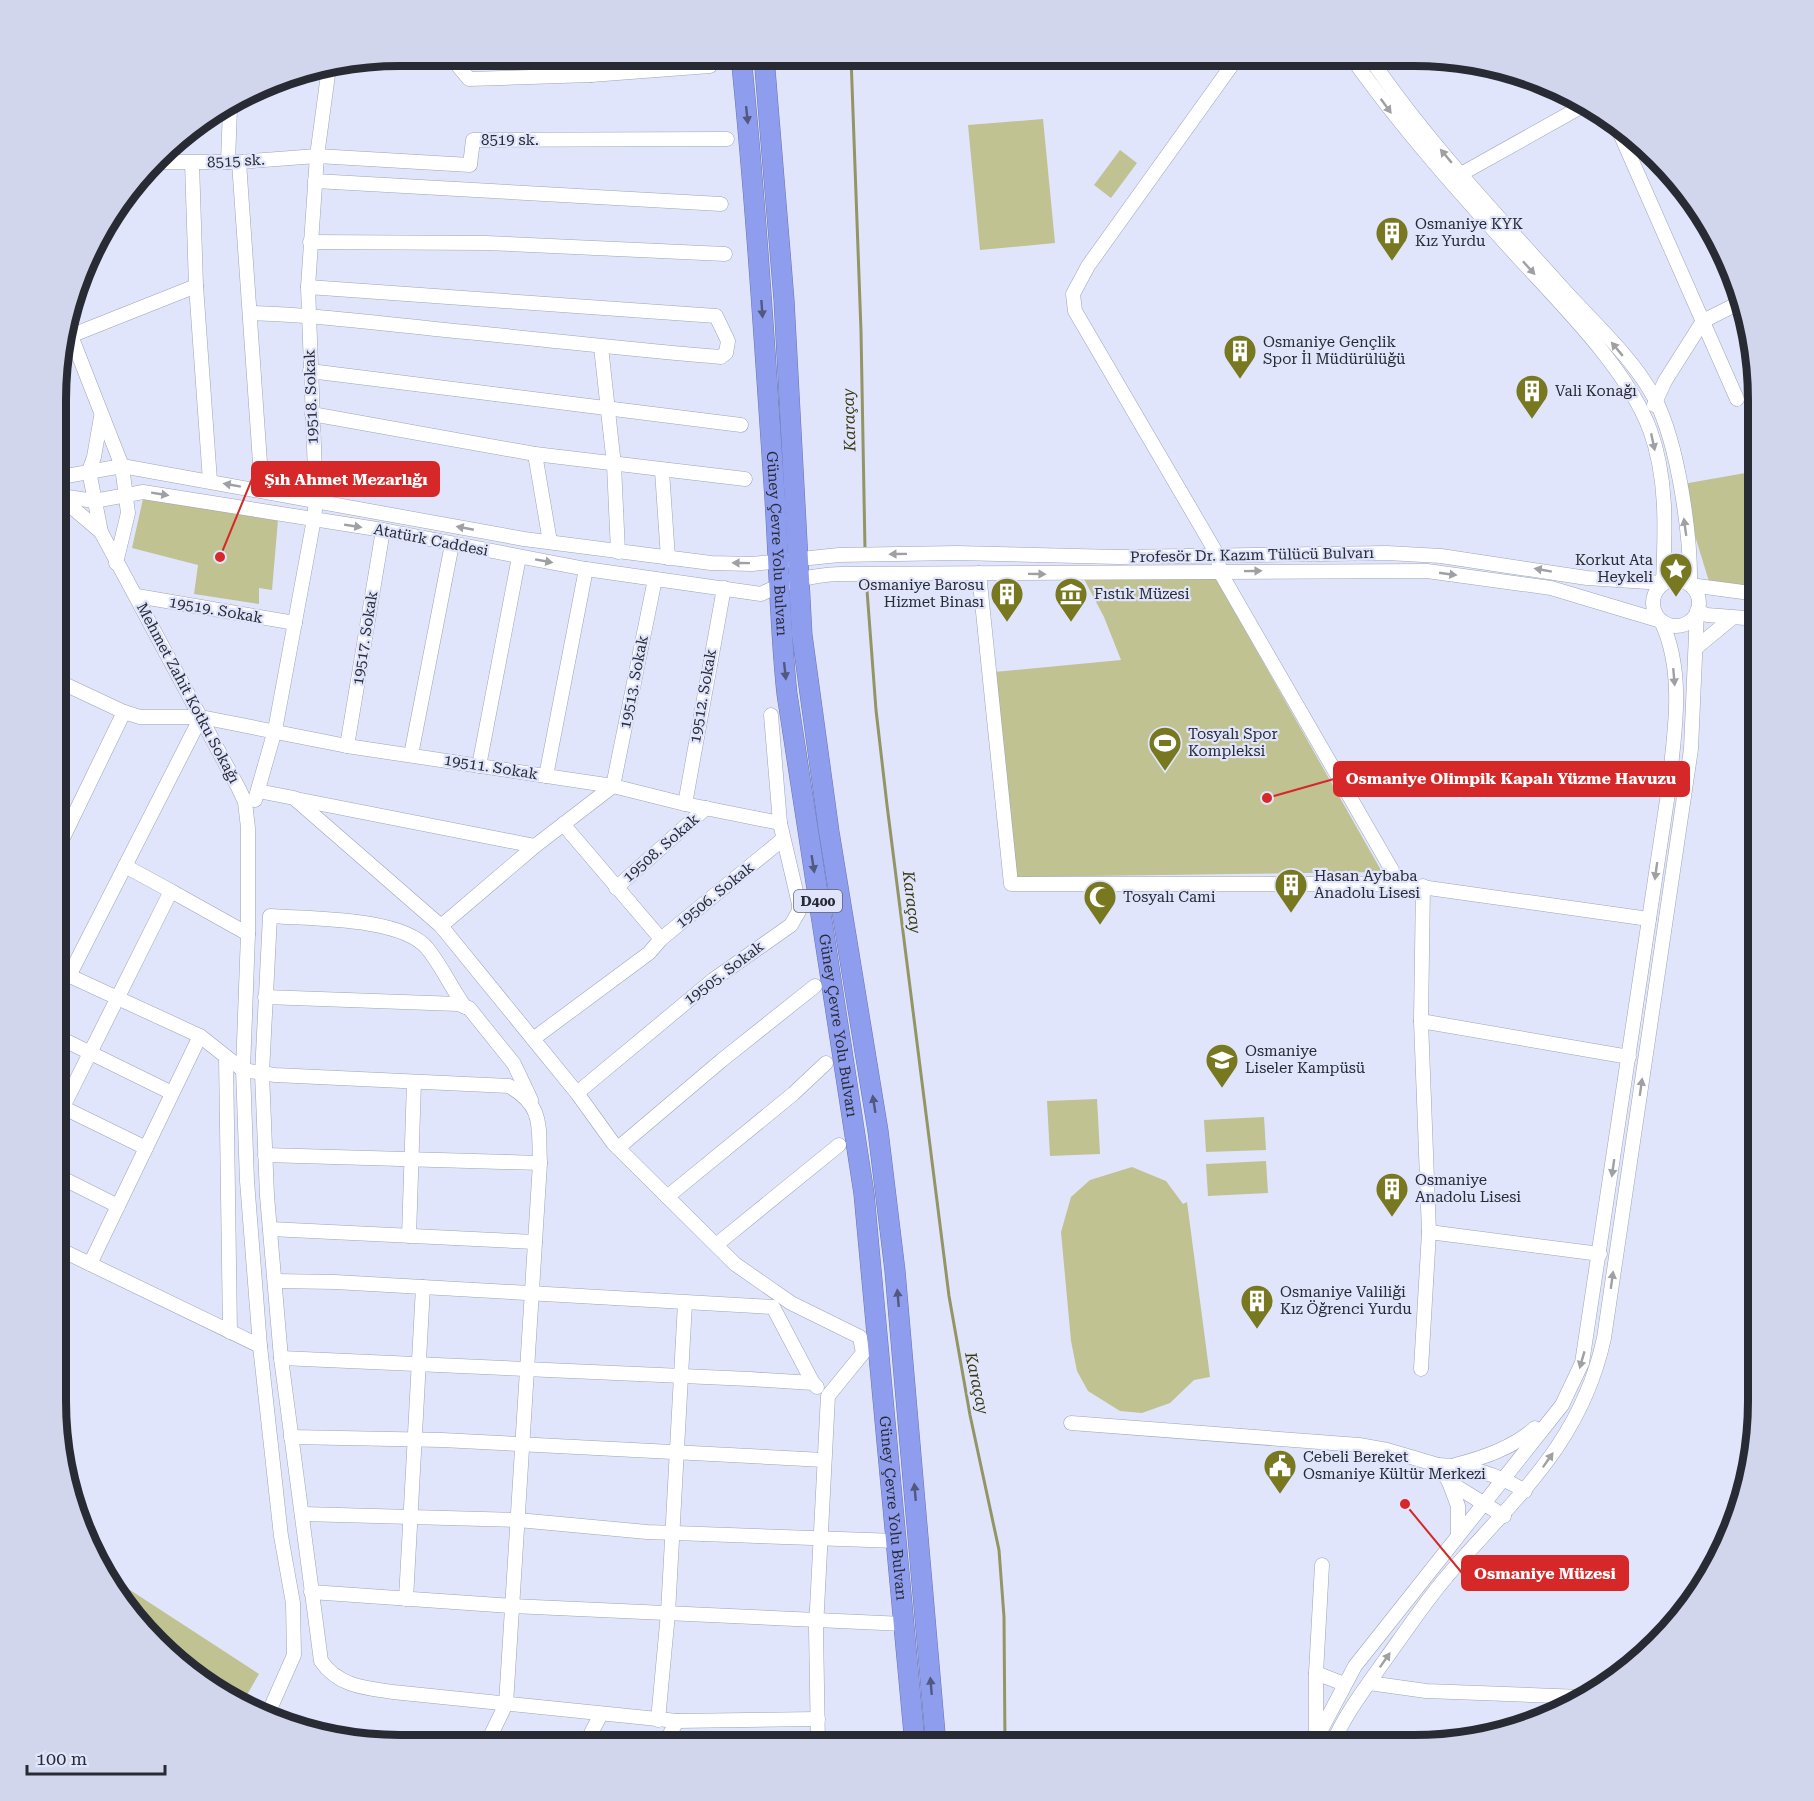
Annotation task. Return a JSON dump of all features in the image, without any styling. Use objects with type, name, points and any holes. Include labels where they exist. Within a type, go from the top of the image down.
[{"type":"highway","name":"Güney Çevre Yolu Bulvarı","points":[[742,66],[767,380],[777,586],[789,706],[864,1194],[914,1735]]},
{"type":"highway","name":"Güney Çevre Yolu Bulvarı","points":[[766,66],[784,300],[802,635],[826,809],[878,1131],[895,1271],[935,1735]]},
{"type":"street","points":[[458,66],[469,79],[591,75],[710,66]]},
{"type":"street","points":[[590,66],[591,75]]},
{"type":"street","points":[[1230,66],[1144,183],[1088,266],[1073,294],[1075,311],[1217,554],[1220,572],[1400,884]]},
{"type":"street","points":[[1358,66],[1390,112],[1578,324],[1633,395],[1651,432],[1663,491],[1666,538],[1663,583]]},
{"type":"street","points":[[1337,1735],[1369,1683],[1440,1585],[1525,1491],[1577,1417],[1598,1367],[1691,749],[1699,600],[1690,585],[1690,567],[1671,444],[1657,402],[1648,386],[1461,174],[1389,87],[1375,66]]},
{"type":"street","name":"19518. Sokak","points":[[253,797],[275,730],[316,500],[308,287],[317,156],[328,74]]},
{"type":"street","points":[[1461,174],[1577,109]]},
{"type":"street","points":[[230,113],[250,313],[262,491]]},
{"type":"street","name":"8519 sk.","points":[[317,156],[470,165],[473,140],[726,139]]},
{"type":"street","points":[[1622,139],[1639,183],[1737,399]]},
{"type":"street","name":"8515 sk.","points":[[167,162],[234,162],[317,156]]},
{"type":"street","points":[[192,163],[196,286],[210,482]]},
{"type":"street","points":[[315,181],[721,204]]},
{"type":"street","points":[[310,242],[486,243],[725,254]]},
{"type":"street","points":[[74,328],[196,286]]},
{"type":"street","points":[[250,313],[308,315],[529,336],[601,347],[721,357],[726,352],[728,341],[716,316],[308,287]]},
{"type":"street","points":[[1644,415],[1657,402],[1665,381],[1703,321],[1734,305]]},
{"type":"street","points":[[71,339],[122,466],[128,513],[116,563]]},
{"type":"street","points":[[601,347],[614,465],[618,552]]},
{"type":"street","points":[[310,371],[741,424]]},
{"type":"street","points":[[312,414],[535,454],[662,471],[745,479]]},
{"type":"street","points":[[101,417],[94,457],[89,471],[101,532]]},
{"type":"street","points":[[535,454],[550,542]]},
{"type":"street","name":"Atatürk Caddesi","points":[[66,477],[122,466],[550,542],[711,563],[776,562],[799,557],[839,555]]},
{"type":"street","points":[[662,471],[668,558]]},
{"type":"street","name":"Atatürk Caddesi","points":[[66,498],[94,501],[142,492],[383,530],[586,569],[761,594],[777,586],[815,575],[841,574]]},
{"type":"street","points":[[66,501],[101,532]]},
{"type":"street","name":"19517. Sokak","points":[[347,746],[383,530]]},
{"type":"street","name":"Mehmet Zahit Kotku Sokağı","points":[[101,532],[201,717],[253,797],[249,828],[243,1070],[248,1187],[260,1346],[281,1536],[293,1603],[294,1655],[270,1709]]},
{"type":"street","points":[[411,755],[452,544]]},
{"type":"street","name":"Profesör Dr. Kazım Tülücü Bulvarı","points":[[839,555],[957,553],[1118,557],[1387,553],[1441,556],[1587,578],[1663,583]]},
{"type":"street","points":[[479,766],[519,557]]},
{"type":"street","points":[[1642,581],[1664,563]]},
{"type":"street","points":[[1690,567],[1711,588]]},
{"type":"street","points":[[546,776],[586,569]]},
{"type":"street","name":"Profesör Dr. Kazım Tülücü Bulvarı","points":[[841,574],[1427,571],[1551,588],[1661,621]]},
{"type":"street","points":[[979,573],[1011,884],[1400,884],[1649,919]]},
{"type":"street","name":"19513. Sokak","points":[[613,786],[654,579]]},
{"type":"street","points":[[1317,1735],[1344,1684],[1483,1501],[1562,1405],[1582,1363],[1629,1057],[1675,722],[1673,663],[1661,621],[1653,609],[1652,601],[1663,583],[1677,580],[1690,585],[1748,593]]},
{"type":"street","name":"19512. Sokak","points":[[685,804],[724,588]]},
{"type":"street","name":"19519. Sokak","points":[[137,596],[295,623]]},
{"type":"street","points":[[1661,621],[1681,626],[1688,622],[1697,611]]},
{"type":"street","points":[[1697,611],[1748,619]]},
{"type":"street","points":[[1696,647],[1732,618]]},
{"type":"street","name":"19511. Sokak","points":[[66,685],[140,717],[201,717],[347,746],[613,786],[685,804],[780,823]]},
{"type":"street","points":[[66,829],[124,712]]},
{"type":"street","name":"19505. Sokak","points":[[576,1093],[713,980],[791,925],[799,910],[780,823],[771,715]]},
{"type":"street","points":[[66,970],[125,866],[201,717]]},
{"type":"street","points":[[441,926],[535,846],[613,786]]},
{"type":"street","points":[[253,797],[294,798],[535,846]]},
{"type":"street","points":[[294,798],[441,926],[618,1148],[735,1264],[791,1303],[860,1336],[863,1353],[828,1396],[816,1618],[818,1735]]},
{"type":"street","name":"19508. Sokak","points":[[616,888],[706,808]]},
{"type":"street","points":[[563,824],[661,939]]},
{"type":"street","name":"19506. Sokak","points":[[533,1039],[649,953],[661,939],[783,839]]},
{"type":"street","points":[[125,866],[248,934]]},
{"type":"street","points":[[1421,1369],[1429,1232],[1421,1022],[1423,886]]},
{"type":"street","points":[[66,1099],[119,999],[171,891]]},
{"type":"street","points":[[491,1735],[506,1704],[540,1164],[537,1113],[514,1064],[465,1007],[425,946],[403,932],[384,925],[270,916],[262,1073],[270,1229],[281,1358],[303,1514],[311,1592],[321,1661],[329,1674],[359,1688],[506,1704],[658,1720],[818,1719]]},
{"type":"street","points":[[66,975],[200,1036],[243,1070],[262,1073],[509,1086],[522,1094],[537,1113]]},
{"type":"street","points":[[618,1148],[722,1060],[815,986]]},
{"type":"street","points":[[266,997],[458,1004],[465,1007]]},
{"type":"street","points":[[1421,1022],[1629,1057]]},
{"type":"street","points":[[90,1264],[200,1036]]},
{"type":"street","points":[[66,1040],[172,1093]]},
{"type":"street","points":[[226,1057],[230,1332]]},
{"type":"street","points":[[667,1197],[793,1094],[826,1063]]},
{"type":"street","points":[[409,1236],[414,1082]]},
{"type":"street","points":[[66,1113],[146,1148]]},
{"type":"street","points":[[716,1245],[839,1145]]},
{"type":"street","points":[[265,1155],[540,1164]]},
{"type":"street","points":[[66,1180],[118,1206]]},
{"type":"street","points":[[228,1185],[248,1187]]},
{"type":"street","points":[[270,1229],[535,1242]]},
{"type":"street","points":[[1429,1232],[1600,1254]]},
{"type":"street","points":[[66,1252],[260,1346]]},
{"type":"street","points":[[275,1281],[773,1307],[813,1383],[828,1396]]},
{"type":"street","points":[[406,1599],[423,1287]]},
{"type":"street","points":[[658,1720],[668,1613],[685,1303]]},
{"type":"street","points":[[281,1358],[813,1383]]},
{"type":"street","points":[[1071,1423],[1359,1445],[1387,1450],[1438,1466],[1453,1466],[1482,1459],[1526,1436],[1562,1405]]},
{"type":"street","points":[[291,1437],[522,1444],[824,1460]]},
{"type":"street","points":[[1438,1466],[1449,1482],[1458,1506],[1458,1533]]},
{"type":"street","points":[[1453,1466],[1502,1478],[1525,1491]]},
{"type":"street","points":[[1449,1482],[1504,1516]]},
{"type":"street","points":[[303,1514],[518,1520],[673,1532],[897,1541]]},
{"type":"street","points":[[1314,1735],[1322,1565]]},
{"type":"street","points":[[311,1592],[512,1606],[816,1618],[904,1624]]},
{"type":"street","points":[[1316,1673],[1344,1684]]},
{"type":"street","points":[[1369,1683],[1426,1691],[1570,1697]]},
{"type":"street","points":[[590,1735],[601,1714]]},
{"type":"street","points":[[669,1735],[677,1721]]},
{"type":"green space","points":[[1043,119],[1055,243],[980,250],[968,125]]},
{"type":"green space","points":[[1120,150],[1137,163],[1111,198],[1094,185]]},
{"type":"green space","points":[[1748,473],[1748,593],[1711,588],[1688,513],[1683,484]]},
{"type":"green space","points":[[146,497],[278,520],[272,590],[259,588],[259,604],[194,594],[198,565],[132,548],[143,499]]},
{"type":"green space","name":"Tosyalı Spor Kompleksi","points":[[1084,579],[1216,579],[1382,872],[1017,877],[994,672],[1121,660],[1104,617]]},
{"type":"green space","points":[[1097,1099],[1100,1154],[1050,1156],[1047,1101]]},
{"type":"green space","points":[[1264,1117],[1266,1150],[1206,1152],[1204,1120]]},
{"type":"green space","points":[[1266,1161],[1268,1193],[1208,1196],[1206,1164]]},
{"type":"green space","points":[[1132,1167],[1166,1181],[1183,1204],[1187,1202],[1210,1377],[1194,1380],[1170,1403],[1142,1413],[1120,1411],[1088,1391],[1077,1371],[1071,1341],[1061,1232],[1071,1197],[1090,1180]]},
{"type":"green space","points":[[120,1583],[259,1674],[246,1697],[214,1679],[164,1637]]},
{"type":"waterway","name":"Karaçay","points":[[851,66],[861,331],[865,550]]},
{"type":"waterway","name":"Karaçay","points":[[866,577],[876,710],[949,1296],[970,1415],[999,1550],[1004,1617],[1005,1735]]},
{"type":"place","name":"Osmaniye KYK Kız Yurdu","points":[[1392,262]]},
{"type":"place","name":"Osmaniye Gençlik Spor İl Müdürülüğü","points":[[1240,380]]},
{"type":"place","name":"Vali Konağı","points":[[1532,420]]},
{"type":"place","name":"Şıh Ahmet Mezarlığı","points":[[220,557]]},
{"type":"place","name":"Korkut Ata Heykeli","points":[[1676,598]]},
{"type":"place","name":"Osmaniye Barosu Hizmet Binası","points":[[1007,623]]},
{"type":"place","name":"Fıstık Müzesi","points":[[1071,623]]},
{"type":"place","name":"Tosyalı Spor Kompleksi","points":[[1165,772]]},
{"type":"place","name":"Osmaniye Olimpik Kapalı Yüzme Havuzu","points":[[1267,798]]},
{"type":"place","name":"Hasan Aybaba Anadolu Lisesi","points":[[1291,914]]},
{"type":"place","name":"Tosyalı Cami","points":[[1100,926]]},
{"type":"place","name":"Osmaniye Liseler Kampüsü","points":[[1222,1089]]},
{"type":"place","name":"Osmaniye Anadolu Lisesi","points":[[1392,1218]]},
{"type":"place","name":"Osmaniye Valiliği Kız Öğrenci Yurdu","points":[[1257,1330]]},
{"type":"place","name":"Cebeli Bereket Osmaniye Kültür Merkezi","points":[[1280,1495]]},
{"type":"place","name":"Osmaniye Müzesi","points":[[1405,1504]]}]
